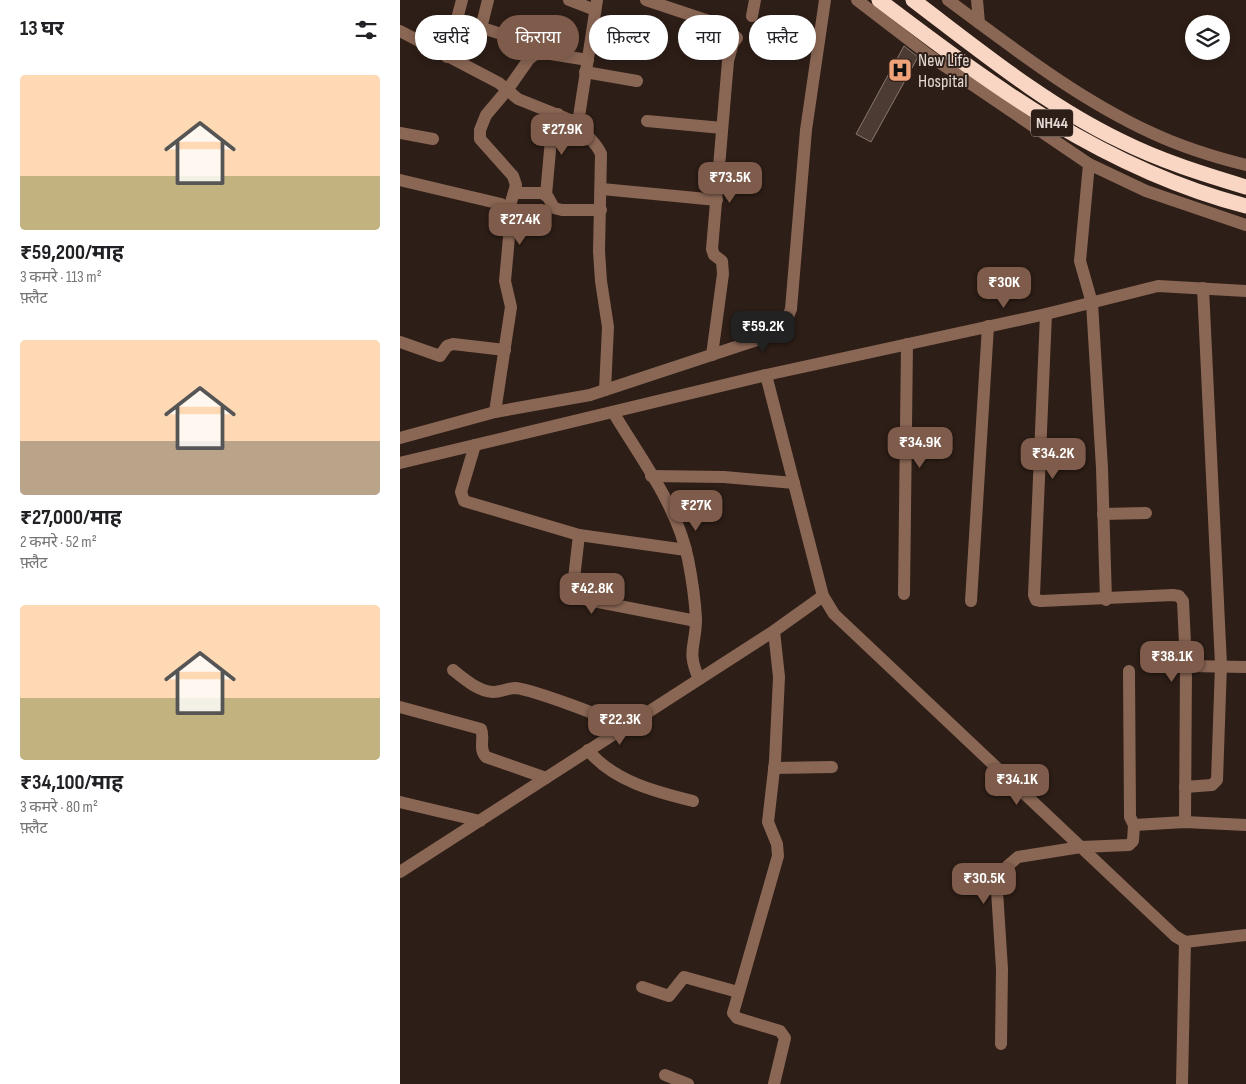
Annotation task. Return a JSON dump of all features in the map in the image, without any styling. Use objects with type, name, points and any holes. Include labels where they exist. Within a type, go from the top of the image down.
[{"type":"highway","name":"NH44","points":[[879,0],[1020,104],[1076,138],[1168,182],[1246,206]]},
{"type":"highway","name":"NH44","points":[[913,0],[974,46],[1093,126],[1170,163],[1246,187]]},
{"type":"street","points":[[458,15],[462,0]]},
{"type":"street","points":[[484,15],[488,0]]},
{"type":"street","points":[[569,0],[596,5],[578,123]]},
{"type":"street","points":[[646,0],[724,26],[737,38],[733,43],[728,61],[712,249],[714,255],[722,262],[723,274],[712,355]]},
{"type":"street","points":[[752,15],[755,0]]},
{"type":"street","points":[[400,438],[495,412],[590,395],[763,338],[777,332],[785,324],[791,309],[806,130],[825,0]]},
{"type":"street","points":[[857,0],[946,67],[1089,164],[1146,192],[1246,225]]},
{"type":"street","points":[[948,0],[1044,70],[1110,112],[1153,134],[1211,156],[1246,165]]},
{"type":"street","points":[[976,0],[980,23]]},
{"type":"street","points":[[400,32],[415,40]]},
{"type":"street","points":[[453,60],[508,89],[518,99],[578,123],[584,133],[598,147],[601,154],[602,189],[600,210],[601,281],[608,328],[604,390]]},
{"type":"street","points":[[495,412],[511,307],[504,281],[509,209],[516,185],[513,176],[480,139],[480,130],[486,115],[508,89],[528,60]]},
{"type":"street","points":[[565,60],[636,81]]},
{"type":"street","points":[[558,114],[551,139],[546,194],[558,210],[600,210]]},
{"type":"street","points":[[647,121],[722,128]]},
{"type":"street","points":[[400,132],[433,139]]},
{"type":"street","points":[[1089,164],[1080,261],[1091,300],[1106,600]]},
{"type":"street","points":[[400,180],[501,204],[509,209]]},
{"type":"street","points":[[602,189],[717,200]]},
{"type":"street","points":[[514,193],[546,194]]},
{"type":"street","points":[[400,463],[766,375],[1046,314],[1091,300],[1158,286],[1246,291]]},
{"type":"street","points":[[1185,788],[1212,785],[1217,780],[1221,665],[1203,288]]},
{"type":"street","points":[[1046,314],[1034,595],[1036,600],[1041,601],[1179,596],[1184,607],[1186,666],[1185,822]]},
{"type":"street","points":[[971,601],[988,326]]},
{"type":"street","points":[[400,342],[440,356],[447,346],[453,344],[505,350]]},
{"type":"street","points":[[904,594],[908,344]]},
{"type":"street","points":[[766,375],[823,596],[842,621],[1175,936],[1185,942],[1246,935]]},
{"type":"street","points":[[613,412],[674,514],[686,550],[694,595],[696,621],[691,658],[699,679]]},
{"type":"street","points":[[475,445],[461,492],[464,501],[579,535],[686,550]]},
{"type":"street","points":[[651,476],[724,477],[794,483]]},
{"type":"street","points":[[1103,514],[1146,513]]},
{"type":"street","points":[[579,535],[573,587],[578,598],[696,621]]},
{"type":"street","points":[[400,872],[699,679],[823,596]]},
{"type":"street","points":[[774,630],[779,676],[774,768],[768,822],[777,844],[778,856],[738,992],[734,1016],[780,1030],[784,1034],[785,1038],[774,1084]]},
{"type":"street","points":[[1186,666],[1221,665],[1246,667]]},
{"type":"street","points":[[453,670],[467,682],[480,688],[494,692],[509,688],[530,691],[604,716],[623,728]]},
{"type":"street","points":[[1001,1044],[1002,969],[997,891],[1000,877],[1010,862],[1018,857],[1081,847],[1129,845],[1133,841],[1134,825],[1130,817],[1129,671]]},
{"type":"street","points":[[400,708],[481,729],[483,734],[482,750],[486,757],[546,778]]},
{"type":"street","points":[[588,750],[601,765],[618,775],[667,795],[693,801]]},
{"type":"street","points":[[774,768],[832,767]]},
{"type":"street","points":[[400,802],[480,820]]},
{"type":"street","points":[[1134,825],[1185,822],[1246,825]]},
{"type":"street","points":[[1182,1084],[1185,942]]},
{"type":"street","points":[[642,987],[669,996],[684,978],[738,992]]},
{"type":"street","points":[[666,1075],[688,1084]]},
{"type":"building","points":[[904,46],[918,57],[871,142],[856,134]]},
{"type":"place","name":"New Life Hospital","points":[[900,70]]}]
